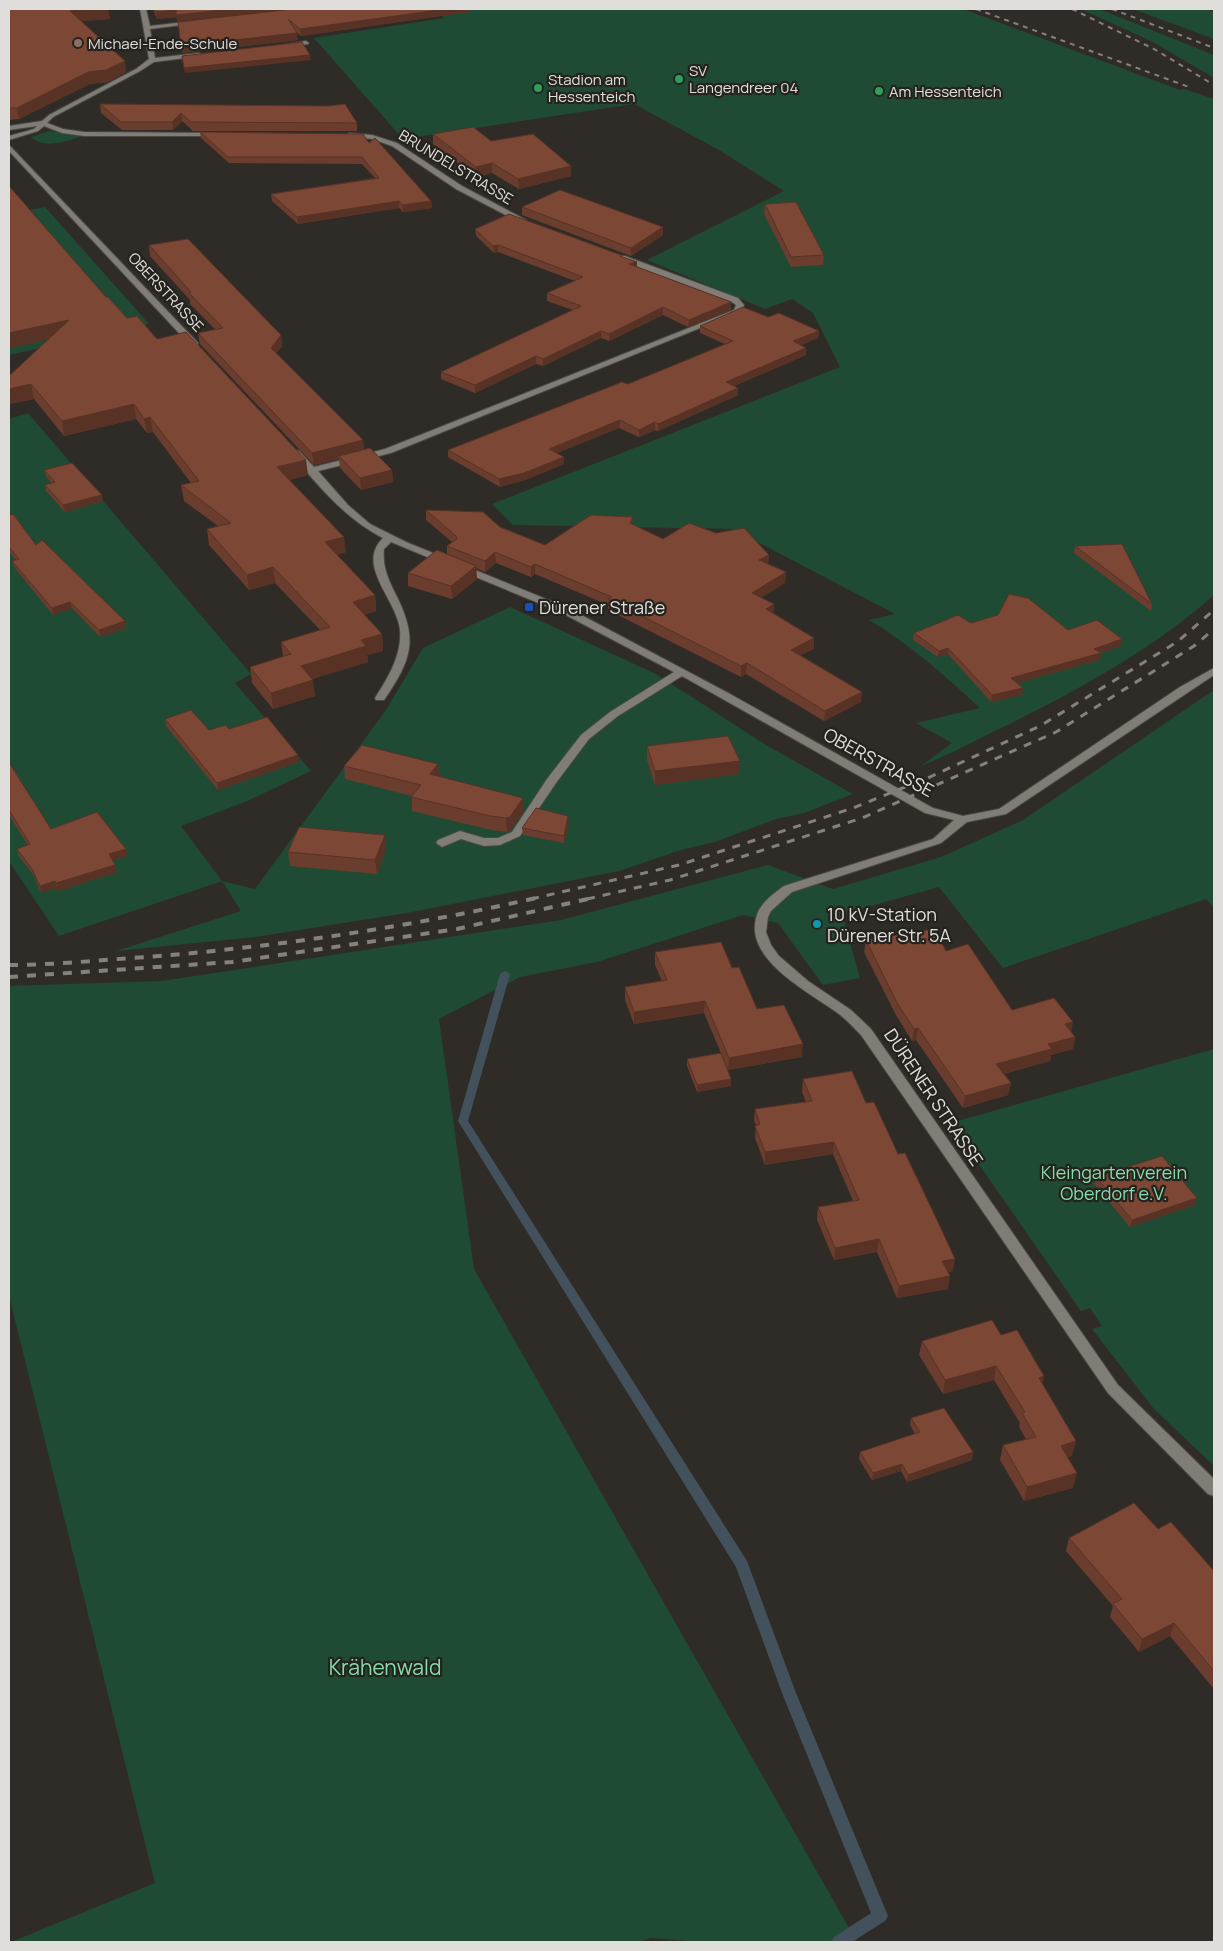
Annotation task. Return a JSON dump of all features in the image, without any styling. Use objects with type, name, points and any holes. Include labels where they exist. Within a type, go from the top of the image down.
[{"type":"street","points":[[143,9],[152,60]]},
{"type":"street","points":[[147,28],[205,22]]},
{"type":"street","points":[[277,46],[306,43]]},
{"type":"street","points":[[9,138],[36,130],[51,116],[138,70],[152,60],[210,54]]},
{"type":"street","points":[[9,128],[41,124],[62,131],[84,134],[229,135]]},
{"type":"street","name":"BRUNDELSTRASSE","points":[[339,135],[359,135],[394,144],[422,165],[481,201],[532,224]]},
{"type":"street","name":"OBERSTRASSE","points":[[9,147],[201,352]]},
{"type":"street","points":[[312,470],[388,451],[738,311],[740,305],[735,300],[615,255]]},
{"type":"street","name":"OBERSTRASSE","points":[[288,445],[356,518],[390,538],[564,610],[682,672],[928,811],[963,819],[1002,812],[1184,689],[1214,671]]},
{"type":"street","points":[[380,698],[399,665],[405,648],[406,629],[377,560],[380,547],[390,538]]},
{"type":"street","points":[[442,843],[460,835],[484,842],[500,841],[516,834],[551,781],[585,737],[614,714],[682,672]]},
{"type":"street","name":"DÜRENER STRASSE","points":[[963,819],[938,841],[788,889],[776,898],[762,917],[761,937],[765,945],[783,967],[794,977],[843,1010],[866,1032],[1112,1389],[1214,1489]]},
{"type":"green space","points":[[434,9],[963,9],[1180,90],[1184,89],[1214,99],[1214,595],[1165,634],[1085,685],[951,753],[921,766],[952,743],[916,723],[980,708],[913,650],[869,620],[895,614],[733,529],[513,525],[492,504],[840,367],[813,313],[792,299],[765,309],[647,260],[784,191],[719,150],[634,104],[403,139],[314,38],[444,18]]},
{"type":"green space","points":[[1081,9],[1099,9],[1214,55],[1214,78],[1153,42]]},
{"type":"green space","points":[[1133,9],[1208,9],[1214,12],[1214,39]]},
{"type":"green space","points":[[49,131],[79,137],[48,144],[36,141],[31,137]]},
{"type":"green space","points":[[45,207],[149,324],[9,355],[9,214]]},
{"type":"green space","points":[[28,413],[251,674],[235,683],[311,771],[245,802],[181,826],[222,881],[59,936],[9,861],[9,419]]},
{"type":"green space","points":[[510,607],[656,674],[766,745],[853,794],[804,813],[776,819],[715,842],[681,850],[619,871],[407,913],[255,937],[116,951],[241,911],[222,881],[255,889],[386,710],[423,648]]},
{"type":"green space","name":"Krähenwald","points":[[1214,690],[1214,908],[1206,899],[1003,968],[939,887],[842,914],[860,978],[823,985],[778,923],[743,915],[597,962],[520,977],[439,1019],[474,1269],[857,1942],[703,1942],[651,1938],[637,1942],[11,1942],[155,1883],[9,1296],[9,986],[162,981],[561,920],[768,865],[833,889],[941,857],[1023,820]]},
{"type":"green space","name":"Kleingartenverein Oberdorf e.V.","points":[[1214,1049],[1214,1466],[1154,1409],[1092,1329],[1102,1326],[1090,1308],[1081,1311],[950,1123]]},
{"type":"building","points":[[9,9],[100,9],[70,11],[125,61],[106,70],[88,72],[17,108],[9,108]]},
{"type":"building","points":[[155,9],[232,9],[176,15],[176,10],[156,12]]},
{"type":"building","points":[[293,9],[446,9],[300,29],[288,19],[297,33],[181,46],[178,22]]},
{"type":"building","points":[[302,42],[310,55],[184,68],[182,56]]},
{"type":"building","points":[[100,104],[328,106],[345,104],[357,123],[191,122],[181,113],[172,122],[121,122]]},
{"type":"building","points":[[473,127],[491,141],[533,134],[571,166],[518,179],[492,163],[476,167],[433,134]]},
{"type":"building","points":[[200,132],[363,134],[369,143],[375,138],[431,201],[402,205],[399,201],[297,217],[271,194],[379,178],[362,157],[228,157]]},
{"type":"building","points":[[9,186],[106,297],[127,318],[137,316],[157,339],[186,332],[306,460],[277,467],[344,537],[325,542],[375,595],[353,602],[382,634],[361,640],[366,646],[301,666],[313,680],[271,693],[250,667],[291,654],[281,642],[330,627],[273,567],[247,575],[207,529],[231,523],[181,485],[199,481],[150,417],[144,419],[134,404],[62,421],[31,384],[9,389],[9,376],[69,320],[9,333]]},
{"type":"building","points":[[560,190],[663,227],[631,248],[522,207]]},
{"type":"building","points":[[796,202],[824,255],[791,257],[765,204]]},
{"type":"building","points":[[509,214],[621,255],[637,262],[629,264],[731,302],[689,320],[663,307],[609,334],[601,331],[543,359],[536,356],[475,385],[441,372],[581,306],[547,293],[583,277],[498,245],[493,246],[475,229]]},
{"type":"building","points":[[188,239],[281,335],[271,348],[363,440],[312,453],[198,333],[223,328],[189,293],[191,292],[149,245]]},
{"type":"building","points":[[743,307],[768,317],[779,313],[819,331],[793,341],[806,348],[726,382],[738,388],[658,424],[655,422],[639,430],[620,420],[549,449],[564,457],[524,473],[499,479],[448,450],[622,382],[628,384],[733,341],[700,326]]},
{"type":"building","points":[[370,448],[392,470],[360,478],[339,456]]},
{"type":"building","points":[[72,463],[102,495],[63,505],[45,485],[55,482],[44,470]]},
{"type":"building","points":[[426,510],[483,512],[500,527],[545,545],[591,515],[633,517],[630,523],[663,539],[689,523],[716,533],[744,528],[769,555],[759,560],[786,572],[752,593],[774,604],[766,609],[814,638],[791,650],[862,692],[825,711],[747,663],[741,666],[608,599],[612,597],[535,564],[531,567],[495,552],[485,561],[447,546],[457,539],[456,536]]},
{"type":"building","points":[[13,514],[36,545],[42,540],[125,621],[99,630],[70,602],[52,608],[12,561],[19,559],[9,547],[9,515]]},
{"type":"building","points":[[1122,544],[1152,604],[1075,546]]},
{"type":"building","points":[[437,550],[476,566],[451,586],[408,573]]},
{"type":"building","points":[[1009,594],[1028,598],[1068,630],[1097,620],[1122,639],[1094,649],[1101,653],[1011,678],[1023,688],[992,695],[948,648],[939,651],[914,633],[958,615],[971,623],[998,615]]},
{"type":"building","points":[[191,710],[209,730],[226,725],[229,729],[267,717],[298,755],[217,783],[165,719]]},
{"type":"building","points":[[728,736],[740,761],[655,771],[647,746]]},
{"type":"building","points":[[362,745],[438,764],[430,774],[523,798],[510,817],[506,818],[490,816],[411,797],[421,785],[344,766]]},
{"type":"building","points":[[9,764],[51,829],[97,812],[126,849],[109,854],[115,865],[40,886],[32,869],[17,849],[30,844],[9,810]]},
{"type":"building","points":[[536,808],[568,816],[564,836],[522,828]]},
{"type":"building","points":[[299,827],[385,835],[375,860],[288,852]]},
{"type":"building","points":[[934,929],[946,951],[968,944],[1012,1010],[1054,998],[1073,1022],[1065,1024],[1075,1037],[1048,1044],[1052,1049],[996,1064],[1011,1083],[965,1096],[918,1028],[914,1029],[897,1003],[866,940]]},
{"type":"building","points":[[721,942],[732,968],[739,967],[757,1009],[784,1005],[803,1044],[729,1058],[705,1001],[634,1012],[625,987],[667,980],[655,952]]},
{"type":"building","points":[[721,1053],[731,1079],[697,1085],[687,1059]]},
{"type":"building","points":[[852,1071],[866,1103],[874,1102],[898,1154],[905,1153],[938,1222],[955,1259],[942,1261],[950,1276],[899,1286],[879,1239],[835,1248],[818,1207],[859,1200],[834,1142],[765,1152],[755,1126],[760,1124],[755,1109],[812,1101],[803,1079]]},
{"type":"building","points":[[1162,1156],[1197,1198],[1132,1220],[1096,1177]]},
{"type":"building","points":[[992,1320],[1001,1335],[1017,1330],[1044,1376],[1039,1378],[1076,1441],[1061,1446],[1077,1473],[1027,1487],[1003,1445],[1036,1437],[1022,1413],[1025,1412],[996,1366],[945,1380],[922,1341]]},
{"type":"building","points":[[944,1408],[973,1452],[908,1475],[902,1464],[873,1473],[860,1452],[920,1432],[911,1418]]},
{"type":"building","points":[[1134,1503],[1158,1529],[1171,1522],[1214,1571],[1214,1671],[1174,1623],[1142,1639],[1113,1604],[1122,1599],[1069,1538]]},
{"type":"waterway","points":[[505,974],[463,1121],[742,1565],[789,1693],[880,1916],[839,1942]]},
{"type":"railway","points":[[976,9],[1189,87]]},
{"type":"railway","points":[[1072,9],[1154,49],[1214,85]]},
{"type":"railway","points":[[1112,9],[1214,48]]},
{"type":"railway","points":[[531,899],[679,865],[853,808],[930,777],[1040,726],[1177,642],[1214,610]]},
{"type":"railway","points":[[587,899],[670,880],[862,818],[1056,732],[1194,646],[1214,629]]},
{"type":"railway","points":[[9,965],[146,957],[293,942],[391,927],[536,898]]},
{"type":"railway","points":[[9,977],[232,962],[457,929],[592,898]]},
{"type":"place","name":"Michael-Ende-Schule","points":[[78,43]]},
{"type":"place","name":"SV Langendreer 04","points":[[679,79]]},
{"type":"place","name":"Stadion am Hessenteich","points":[[538,88]]},
{"type":"place","name":"Am Hessenteich","points":[[879,91]]},
{"type":"place","name":"Dürener Straße","points":[[529,607]]},
{"type":"place","name":"10 kV-Station Dürener Str. 5A","points":[[817,924]]}]
